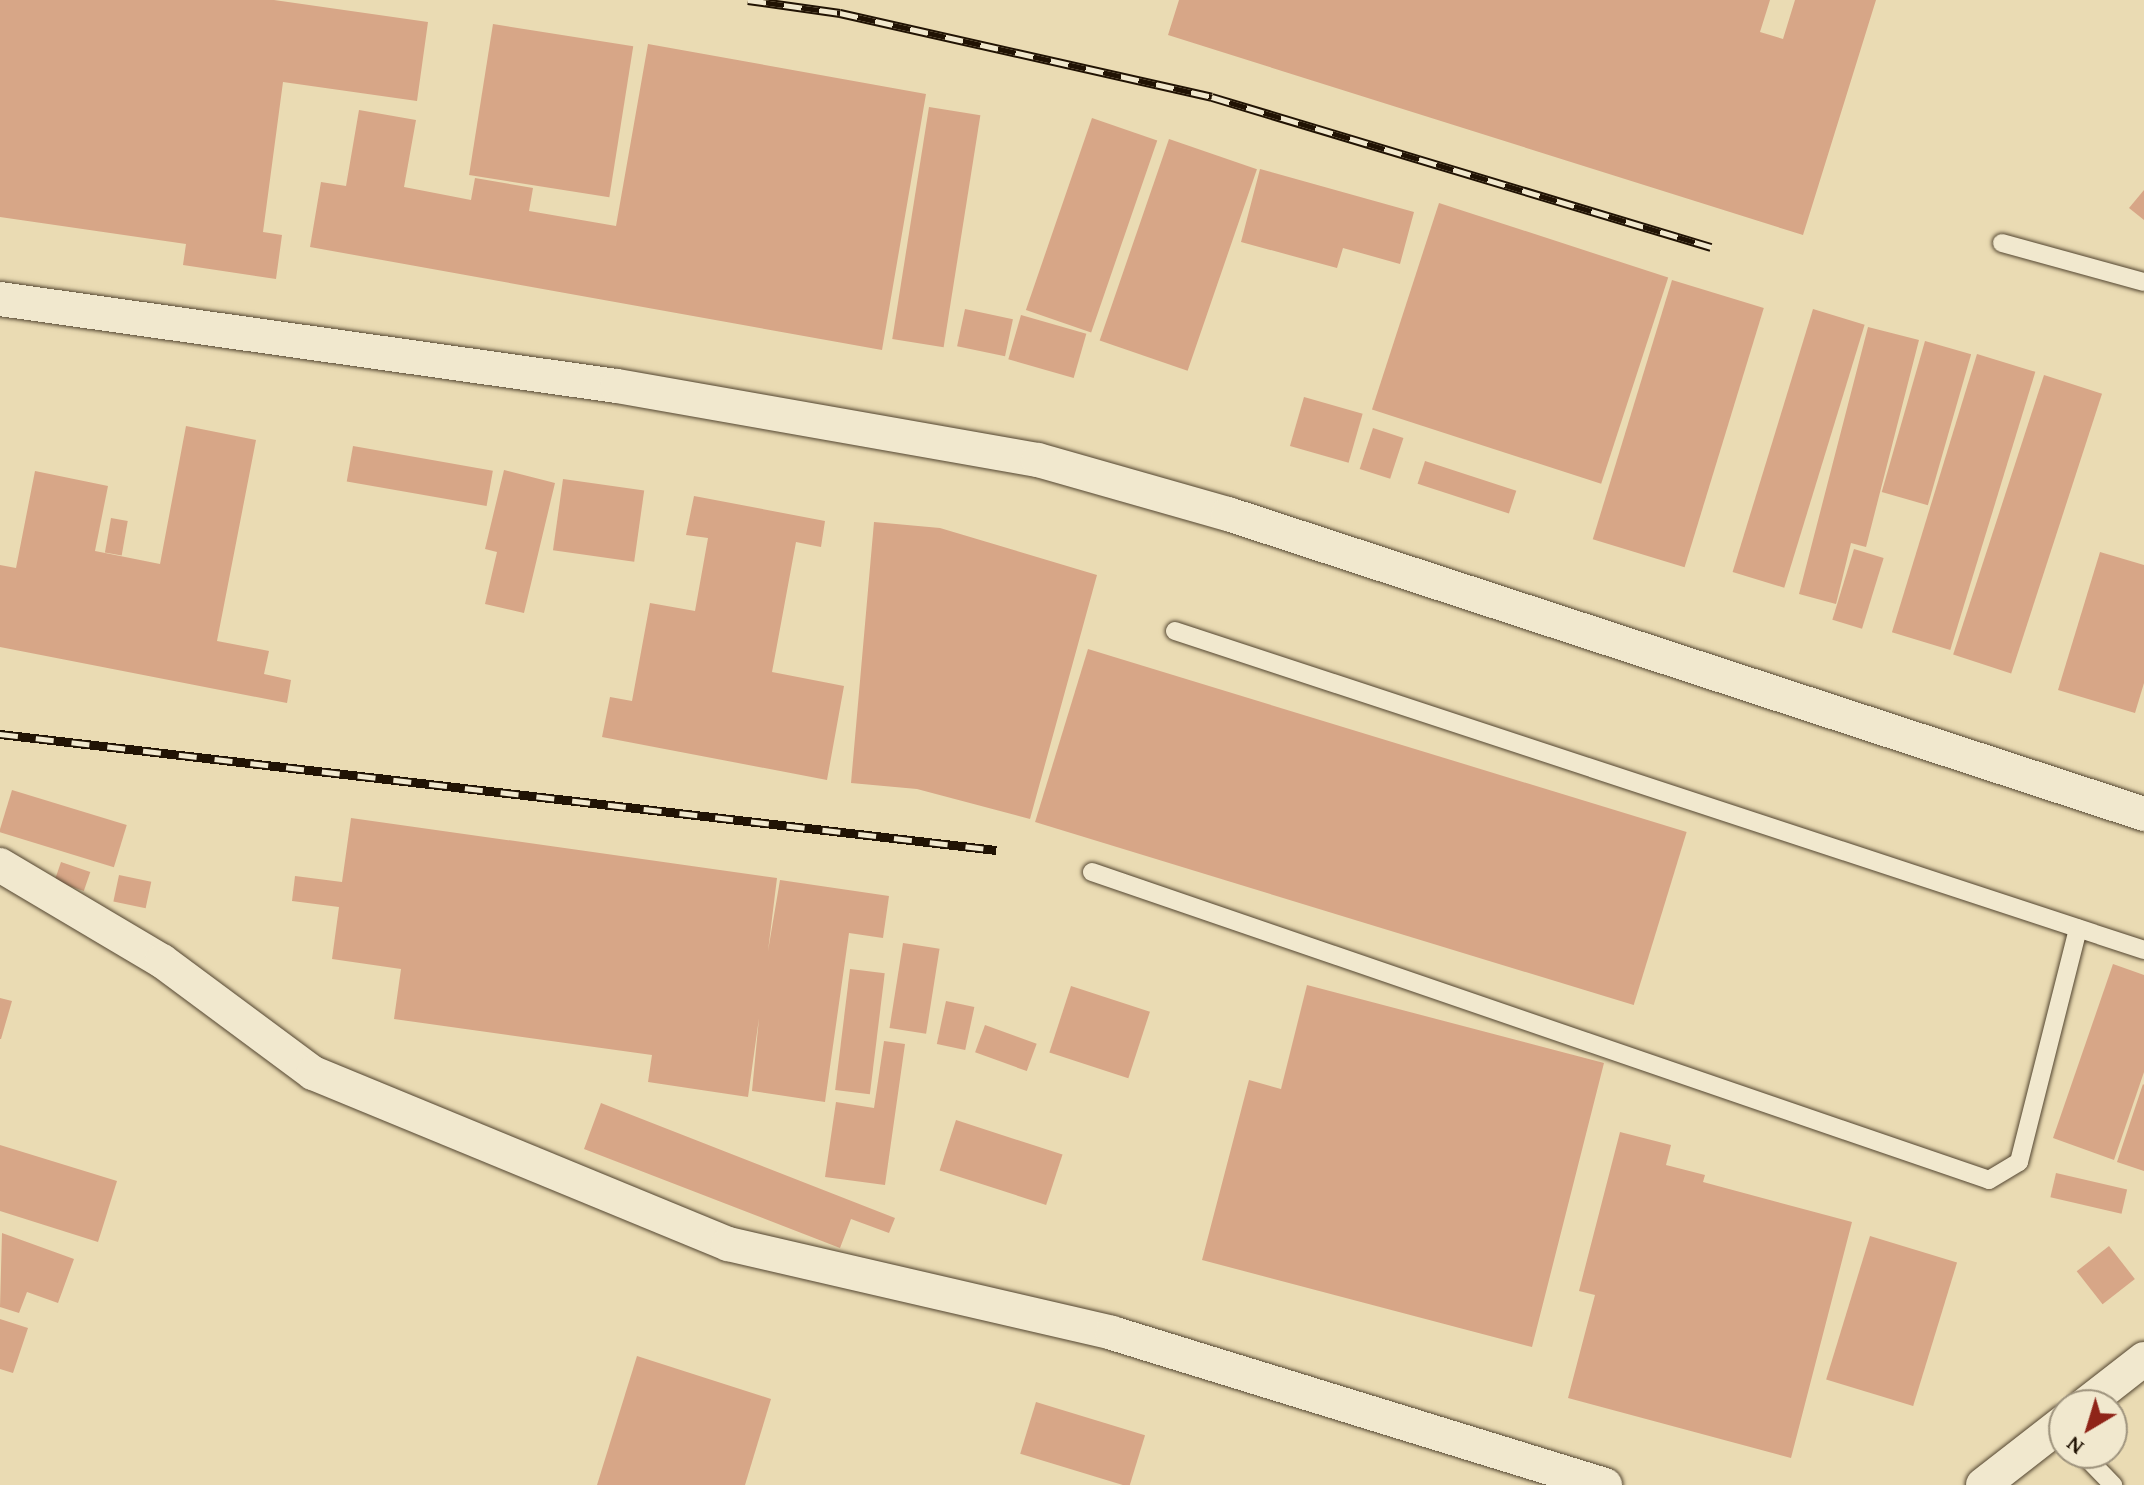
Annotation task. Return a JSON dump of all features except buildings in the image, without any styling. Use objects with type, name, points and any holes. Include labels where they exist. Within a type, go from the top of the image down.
[{"type":"street","points":[[0,299],[617,386],[1038,460],[1243,519],[2144,814]]},
{"type":"street","points":[[0,865],[162,961],[313,1073],[728,1244],[1112,1333],[1605,1485]]},
{"type":"street","points":[[2106,1389],[2144,1359]]},
{"type":"street","points":[[1983,1485],[2048,1438]]},
{"type":"lane","points":[[2002,243],[2144,282]]},
{"type":"lane","points":[[1175,631],[2144,950]]},
{"type":"lane","points":[[1092,872],[1989,1180],[2019,1162],[2078,928]]},
{"type":"lane","points":[[2098,1469],[2113,1485]]},
{"type":"railway","points":[[748,0],[840,13],[1212,97],[1711,247]]},
{"type":"railway","points":[[0,734],[996,850]]}]
